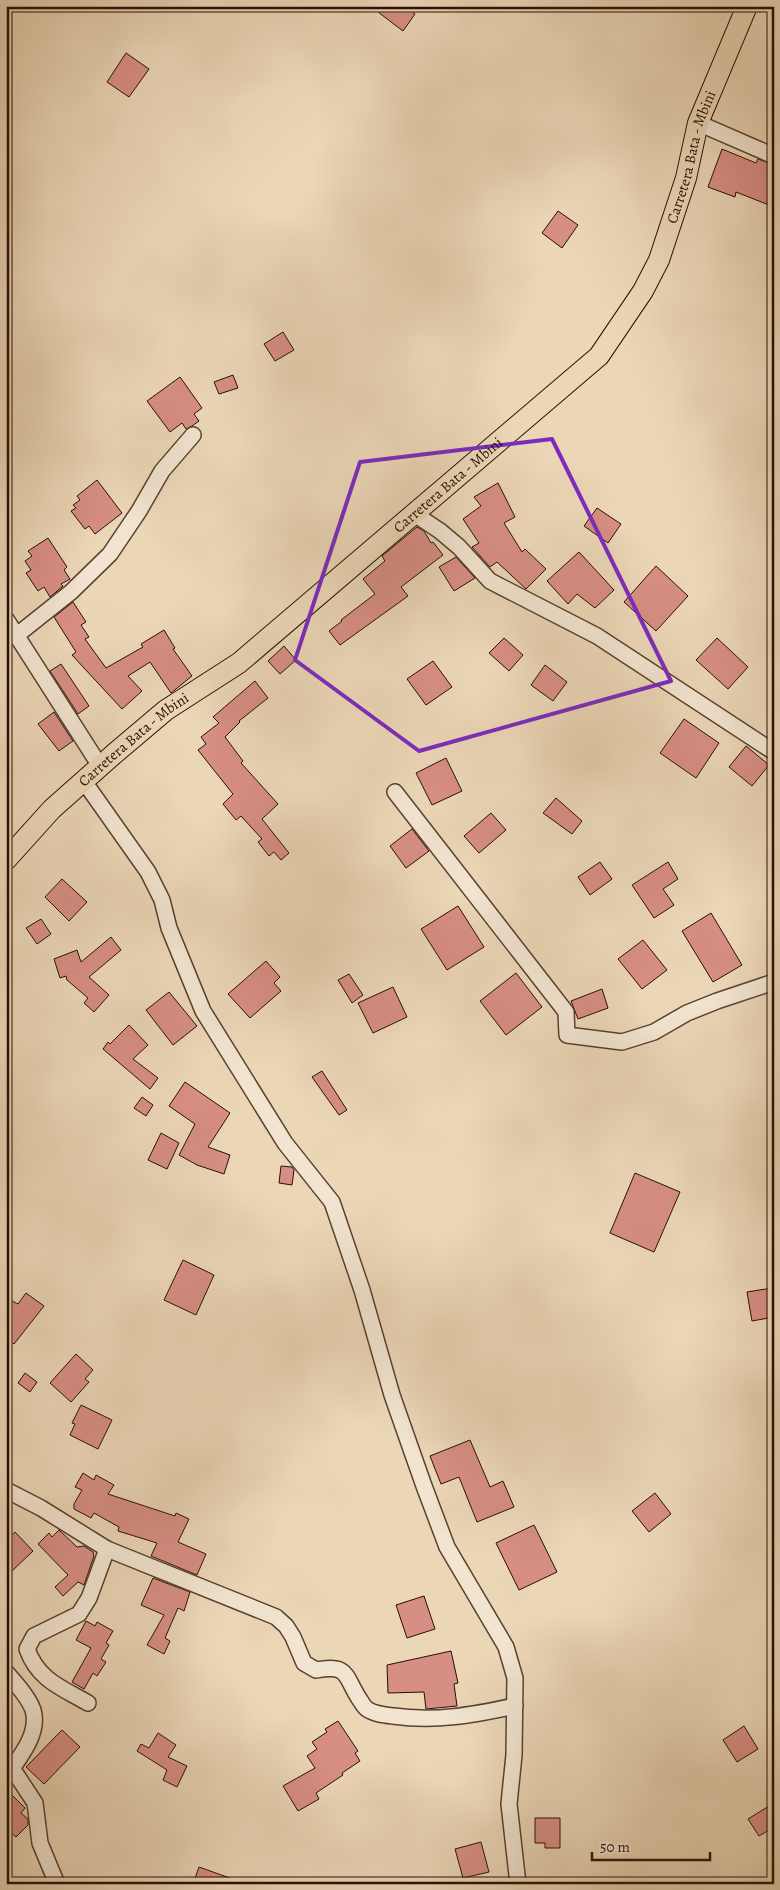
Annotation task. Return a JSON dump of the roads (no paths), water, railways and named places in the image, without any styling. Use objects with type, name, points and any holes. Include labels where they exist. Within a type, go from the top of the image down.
[{"type":"main road","name":"Carretera Bata - Mbini","points":[[6,860],[52,809],[83,780],[166,710],[239,663],[599,356],[643,291],[659,260],[686,178],[698,123],[747,6]]},
{"type":"street","points":[[698,123],[774,156]]},
{"type":"street","points":[[17,635],[71,592],[110,554],[140,511],[162,471],[193,435]]},
{"type":"street","points":[[413,513],[440,531],[459,547],[490,581],[597,636],[774,752]]},
{"type":"street","points":[[6,619],[100,766]]},
{"type":"street","points":[[83,780],[148,872],[159,893],[169,928],[203,1011],[285,1143],[332,1202],[362,1290],[392,1395],[447,1547],[506,1647],[514,1678],[514,1755],[509,1804],[518,1884]]},
{"type":"street","points":[[395,792],[566,1012],[567,1035],[622,1042],[654,1032],[687,1013],[717,1001],[774,982]]},
{"type":"street","points":[[6,1490],[42,1508],[107,1549],[276,1616],[286,1626],[304,1663],[316,1670],[333,1667],[346,1674],[356,1695],[366,1709],[380,1715],[414,1719],[466,1717],[515,1706]]},
{"type":"street","points":[[88,1703],[38,1672],[27,1649],[34,1636],[79,1614],[88,1598],[107,1549]]},
{"type":"street","points":[[6,1672],[29,1703],[34,1718],[30,1741],[9,1773],[35,1802],[40,1843],[57,1884]]}]
